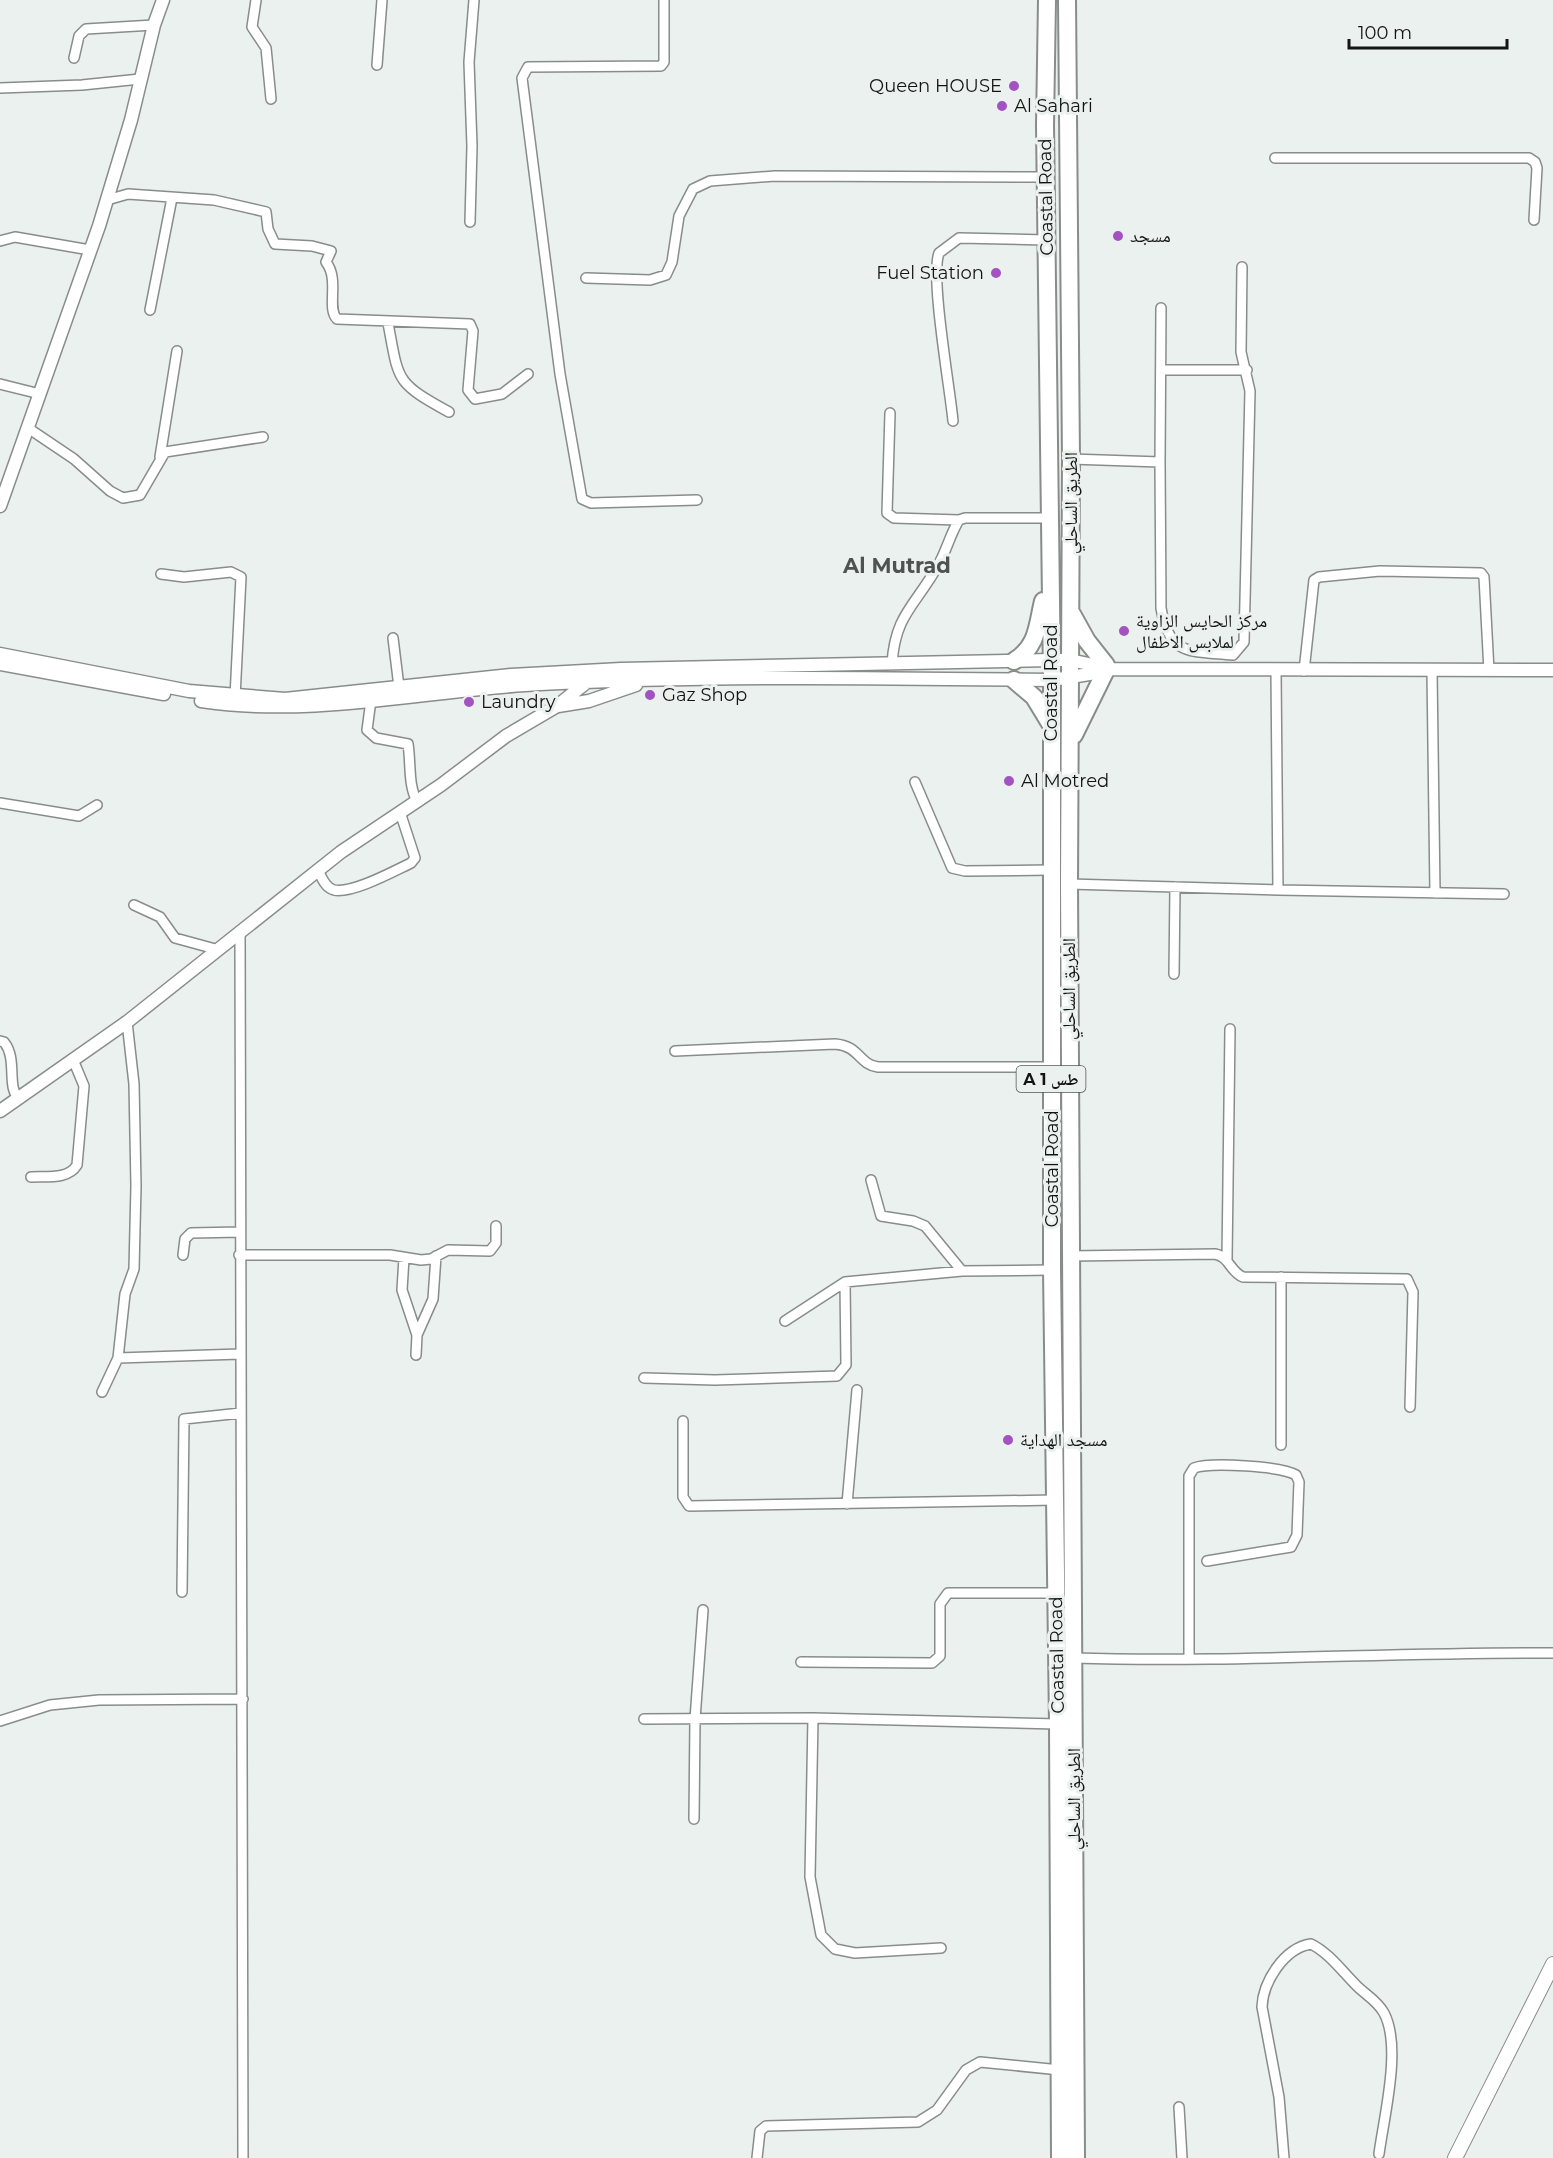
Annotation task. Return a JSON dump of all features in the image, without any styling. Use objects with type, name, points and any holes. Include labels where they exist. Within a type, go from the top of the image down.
[{"type":"highway","name":"Coastal Road","points":[[1047,0],[1046,240],[1052,680],[1052,1270],[1058,1724],[1060,2158]]},
{"type":"highway","name":"الطريق الساحلي","points":[[1067,0],[1071,459],[1070,1256],[1076,2158]]},
{"type":"highway","points":[[1014,660],[1032,646],[1038,633],[1044,597],[1050,587]]},
{"type":"highway","points":[[1071,612],[1087,641],[1108,669],[1071,742]]},
{"type":"highway","points":[[1014,680],[1034,697],[1051,726]]},
{"type":"main road","points":[[0,506],[107,200],[131,120],[154,25],[163,0]]},
{"type":"main road","points":[[0,654],[225,704],[286,707],[482,688],[649,678],[1052,680],[1071,679],[1108,669]]},
{"type":"main road","points":[[0,664],[188,695],[285,699],[511,675],[594,670],[1014,660],[1070,660],[1108,669],[1553,670]]},
{"type":"main road","points":[[0,1112],[74,1062],[127,1022],[240,935],[341,852],[417,801],[506,736],[556,706],[587,682],[594,670]]},
{"type":"main road","points":[[556,706],[589,700],[636,686],[649,678]]},
{"type":"main road","points":[[1455,2158],[1553,1964]]},
{"type":"street","points":[[256,0],[252,27],[266,48],[271,99]]},
{"type":"street","points":[[377,65],[381,0]]},
{"type":"street","points":[[470,222],[472,146],[469,62],[474,0]]},
{"type":"street","points":[[664,0],[664,62],[662,66],[528,67],[522,78],[560,374],[582,499],[591,503],[697,500]]},
{"type":"street","points":[[74,58],[79,36],[86,29],[154,25]]},
{"type":"street","points":[[0,88],[82,86],[140,79]]},
{"type":"street","points":[[1275,158],[1529,158],[1535,162],[1537,168],[1534,220]]},
{"type":"street","points":[[586,278],[650,280],[666,275],[672,262],[679,216],[693,189],[710,181],[775,176],[1046,177]]},
{"type":"street","points":[[107,200],[128,194],[240,204],[266,212],[268,229],[275,244],[312,246],[331,251],[326,262],[335,282],[333,312],[335,318],[470,324],[473,330],[468,390],[475,399],[502,394],[528,374]]},
{"type":"street","points":[[150,310],[172,198]]},
{"type":"street","points":[[0,241],[15,237],[90,250]]},
{"type":"street","points":[[953,421],[939,303],[936,266],[939,253],[959,238],[1046,240]]},
{"type":"street","points":[[1161,308],[1160,589],[1164,629],[1174,645],[1193,651],[1233,655],[1244,642],[1250,391],[1241,352],[1242,267]]},
{"type":"street","points":[[388,322],[397,372],[410,390],[449,412]]},
{"type":"street","points":[[28,428],[74,459],[110,491],[123,498],[140,495],[160,457],[177,351]]},
{"type":"street","points":[[1161,370],[1247,370]]},
{"type":"street","points":[[0,384],[40,394]]},
{"type":"street","points":[[890,413],[887,513],[894,518],[959,520],[965,518],[1049,518]]},
{"type":"street","points":[[160,457],[174,449],[263,437]]},
{"type":"street","points":[[1071,459],[1160,462]]},
{"type":"street","points":[[892,664],[894,640],[900,623],[938,567],[959,520]]},
{"type":"street","points":[[1304,671],[1314,580],[1319,577],[1393,570],[1474,572],[1484,577],[1489,671]]},
{"type":"street","points":[[161,574],[184,577],[231,572],[241,577],[235,697]]},
{"type":"street","points":[[393,638],[399,687]]},
{"type":"street","points":[[1276,671],[1278,890]]},
{"type":"street","points":[[1432,671],[1435,893]]},
{"type":"street","points":[[372,700],[367,730],[376,738],[408,744],[412,770],[411,791],[417,801]]},
{"type":"street","points":[[915,782],[952,868],[965,871],[1051,870]]},
{"type":"street","points":[[0,803],[80,816],[97,806]]},
{"type":"street","points":[[319,872],[325,884],[334,890],[353,888],[411,863],[415,858],[400,812]]},
{"type":"street","points":[[1069,884],[1504,894]]},
{"type":"street","points":[[1174,974],[1175,887]]},
{"type":"street","points":[[134,905],[160,917],[175,938],[219,950]]},
{"type":"street","points":[[240,935],[243,2158]]},
{"type":"street","points":[[102,1392],[118,1358],[123,1305],[133,1275],[135,1257],[135,1084],[127,1022]]},
{"type":"street","points":[[1230,1029],[1227,1259],[1233,1270],[1243,1277],[1407,1279],[1413,1292],[1410,1407]]},
{"type":"street","points":[[0,1041],[4,1042],[12,1054],[12,1089],[19,1098]]},
{"type":"street","points":[[675,1051],[835,1044],[850,1047],[870,1066],[878,1067],[1051,1067]]},
{"type":"street","points":[[31,1177],[62,1176],[71,1173],[77,1166],[84,1086],[74,1062]]},
{"type":"street","points":[[871,1180],[881,1216],[913,1221],[926,1227],[962,1271]]},
{"type":"street","points":[[239,1256],[390,1255],[421,1260],[448,1250],[490,1251],[496,1243],[496,1226]]},
{"type":"street","points":[[183,1255],[185,1239],[191,1233],[240,1232]]},
{"type":"street","points":[[1070,1256],[1215,1254],[1227,1259]]},
{"type":"street","points":[[416,1354],[417,1335],[433,1299],[436,1256]]},
{"type":"street","points":[[404,1258],[402,1290],[417,1335]]},
{"type":"street","points":[[785,1321],[829,1290],[845,1282],[962,1271],[1052,1270]]},
{"type":"street","points":[[1281,1277],[1281,1445]]},
{"type":"street","points":[[644,1378],[837,1376],[846,1365],[845,1282]]},
{"type":"street","points":[[118,1358],[240,1354]]},
{"type":"street","points":[[848,1504],[857,1390]]},
{"type":"street","points":[[182,1592],[184,1419],[241,1413]]},
{"type":"street","points":[[683,1421],[683,1497],[689,1506],[1054,1500]]},
{"type":"street","points":[[1189,1658],[1189,1476],[1194,1468],[1213,1465],[1283,1471],[1296,1475],[1299,1482],[1297,1535],[1291,1546],[1207,1561]]},
{"type":"street","points":[[801,1662],[932,1663],[940,1656],[940,1604],[948,1593],[1056,1593]]},
{"type":"street","points":[[694,1819],[695,1719],[704,1610]]},
{"type":"street","points":[[1073,1658],[1296,1659],[1467,1652],[1553,1653]]},
{"type":"street","points":[[0,1721],[50,1705],[99,1700],[243,1699]]},
{"type":"street","points":[[644,1719],[813,1718],[1058,1724]]},
{"type":"street","points":[[813,1718],[810,1877],[820,1935],[835,1948],[855,1953],[941,1948]]},
{"type":"street","points":[[1284,2158],[1279,2097],[1262,2007],[1262,1994],[1286,1957],[1300,1946],[1311,1944],[1327,1955],[1362,1992],[1375,2001],[1384,2013],[1392,2054],[1379,2154]]},
{"type":"street","points":[[757,2158],[760,2131],[766,2126],[918,2122],[937,2110],[966,2070],[980,2062],[1060,2070]]},
{"type":"street","points":[[1179,2107],[1182,2158]]},
{"type":"place","name":"Queen HOUSE","points":[[1014,86]]},
{"type":"place","name":"Al Sahari","points":[[1002,106]]},
{"type":"place","name":"مسجد","points":[[1118,236]]},
{"type":"place","name":"Fuel Station","points":[[996,273]]},
{"type":"place","name":"مركز الحايس الزاوية لملابس الاطفال","points":[[1124,631]]},
{"type":"place","name":"Gaz Shop","points":[[650,695]]},
{"type":"place","name":"Laundry","points":[[469,702]]},
{"type":"place","name":"Al Motred","points":[[1009,781]]},
{"type":"place","name":"مسجد الهداية","points":[[1008,1440]]},
{"type":"district","name":"Al Mutrad","points":[[897,566]]}]
